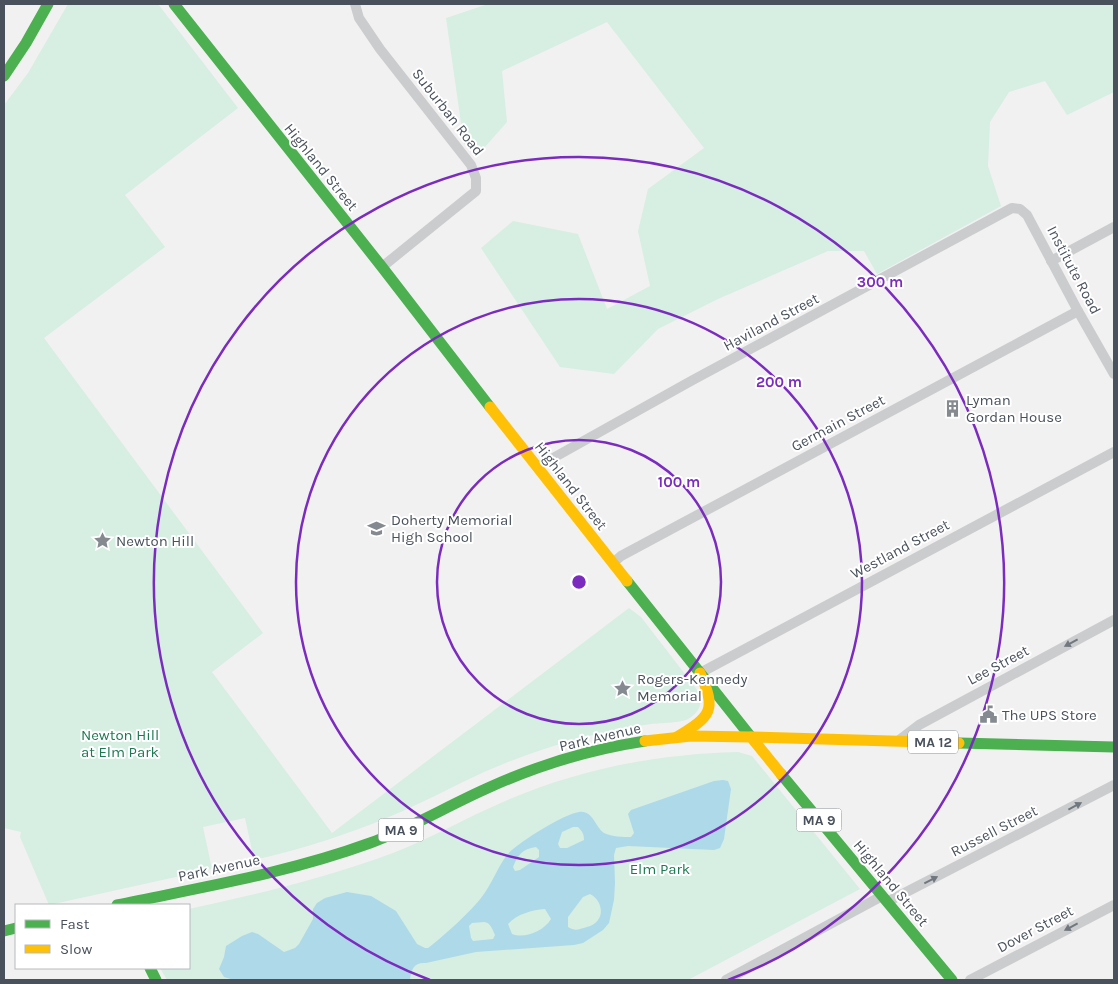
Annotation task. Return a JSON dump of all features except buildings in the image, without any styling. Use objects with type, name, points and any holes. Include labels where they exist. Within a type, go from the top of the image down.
[{"type":"main road","points":[[4,76],[26,43],[48,4]]},
{"type":"main road","name":"Highland Street","points":[[174,4],[751,737],[952,980]]},
{"type":"main road","points":[[674,738],[703,718],[710,704],[710,696],[700,673]]},
{"type":"main road","name":"Park Avenue","points":[[124,904],[297,866],[355,848],[398,832],[490,787],[525,773],[614,747],[692,736],[1114,747]]},
{"type":"street","name":"Suburban Road","points":[[355,4],[359,18],[380,49],[471,165],[477,184],[476,191],[382,267]]},
{"type":"street","name":"Haviland Street","points":[[537,467],[691,381],[1012,208],[1020,209]]},
{"type":"street","name":"Institute Road","points":[[1020,209],[1027,215],[1114,374]]},
{"type":"street","points":[[1052,261],[1114,227]]},
{"type":"street","name":"Germain Street","points":[[613,563],[621,556],[1078,311]]},
{"type":"street","name":"Westland Street","points":[[700,673],[1114,452]]},
{"type":"street","name":"Lee Street","points":[[898,741],[919,725],[1114,620]]},
{"type":"street","name":"Russell Street","points":[[726,980],[1114,785]]},
{"type":"street","name":"Dover Street","points":[[970,980],[1114,905]]},
{"type":"green space","name":"Newton Hill at Elm Park","points":[[68,4],[158,4],[238,108],[125,195],[165,247],[44,338],[263,633],[212,672],[332,833],[629,608],[641,617],[698,691],[701,699],[698,710],[692,717],[681,721],[642,725],[601,733],[546,748],[484,772],[415,806],[358,829],[307,846],[254,860],[245,818],[203,827],[212,869],[49,904],[20,837],[21,832],[4,828],[4,105],[28,73]]},
{"type":"green space","points":[[488,4],[1114,4],[1114,92],[1067,115],[1045,81],[1009,92],[990,122],[988,166],[1001,206],[877,274],[864,251],[828,251],[718,299],[658,329],[614,374],[560,367],[481,248],[513,221],[578,234],[607,309],[650,286],[638,231],[648,189],[704,148],[607,22],[502,71],[507,122],[484,148],[464,144],[446,18]]},
{"type":"green space","name":"Elm Park","points":[[738,752],[752,756],[860,889],[688,980],[167,980],[161,969],[190,969],[190,909],[292,885],[368,862],[407,847],[531,790],[589,772],[648,760],[708,753]]},
{"type":"water","points":[[714,781],[728,781],[731,789],[724,839],[720,848],[714,850],[628,846],[616,848],[614,855],[614,900],[609,923],[603,930],[583,943],[476,952],[422,963],[414,967],[410,980],[234,980],[224,977],[219,969],[226,946],[252,932],[284,952],[295,948],[313,919],[313,909],[317,903],[325,898],[347,892],[371,896],[396,911],[417,944],[428,948],[456,924],[481,898],[507,855],[541,830],[572,814],[584,812],[591,816],[604,833],[614,836],[631,837],[634,833],[628,814],[631,810]],"holes":[[[578,827],[584,836],[584,840],[567,848],[560,848],[558,844],[562,832]],[[536,847],[539,850],[539,857],[520,870],[515,871],[513,867],[519,856]],[[590,894],[595,898],[600,907],[600,917],[593,925],[575,930],[568,927],[568,917],[583,897]],[[545,909],[551,919],[548,923],[528,935],[512,934],[508,924],[520,915]],[[484,922],[491,927],[495,935],[493,939],[473,941],[469,926],[472,923]]]},
{"type":"traffic: fast","points":[[4,76],[26,43],[48,4]]},
{"type":"traffic: fast","points":[[174,4],[490,407]]},
{"type":"traffic: fast","points":[[627,581],[751,737]]},
{"type":"traffic: fast","points":[[122,904],[276,871],[339,854],[385,837],[475,794],[527,772],[586,753],[645,741]]},
{"type":"traffic: fast","points":[[959,743],[1114,747]]},
{"type":"traffic: fast","points":[[781,774],[952,980]]},
{"type":"traffic: fast","points":[[4,931],[15,928]]},
{"type":"traffic: fast","points":[[150,969],[156,980]]},
{"type":"traffic: slow","points":[[490,407],[627,581]]},
{"type":"traffic: slow","points":[[677,737],[704,718],[708,711],[708,696],[700,673]]},
{"type":"traffic: slow","points":[[645,741],[691,736],[751,737],[781,774]]},
{"type":"traffic: slow","points":[[751,737],[959,743]]},
{"type":"place","name":"Lyman Gordan House","points":[[952,409]]},
{"type":"place","name":"Doherty Memorial High School","points":[[377,529]]},
{"type":"place","name":"Newton Hill","points":[[102,541]]},
{"type":"place","name":"Rogers-Kennedy Memorial","points":[[623,688]]},
{"type":"place","name":"The UPS Store","points":[[988,715]]}]
